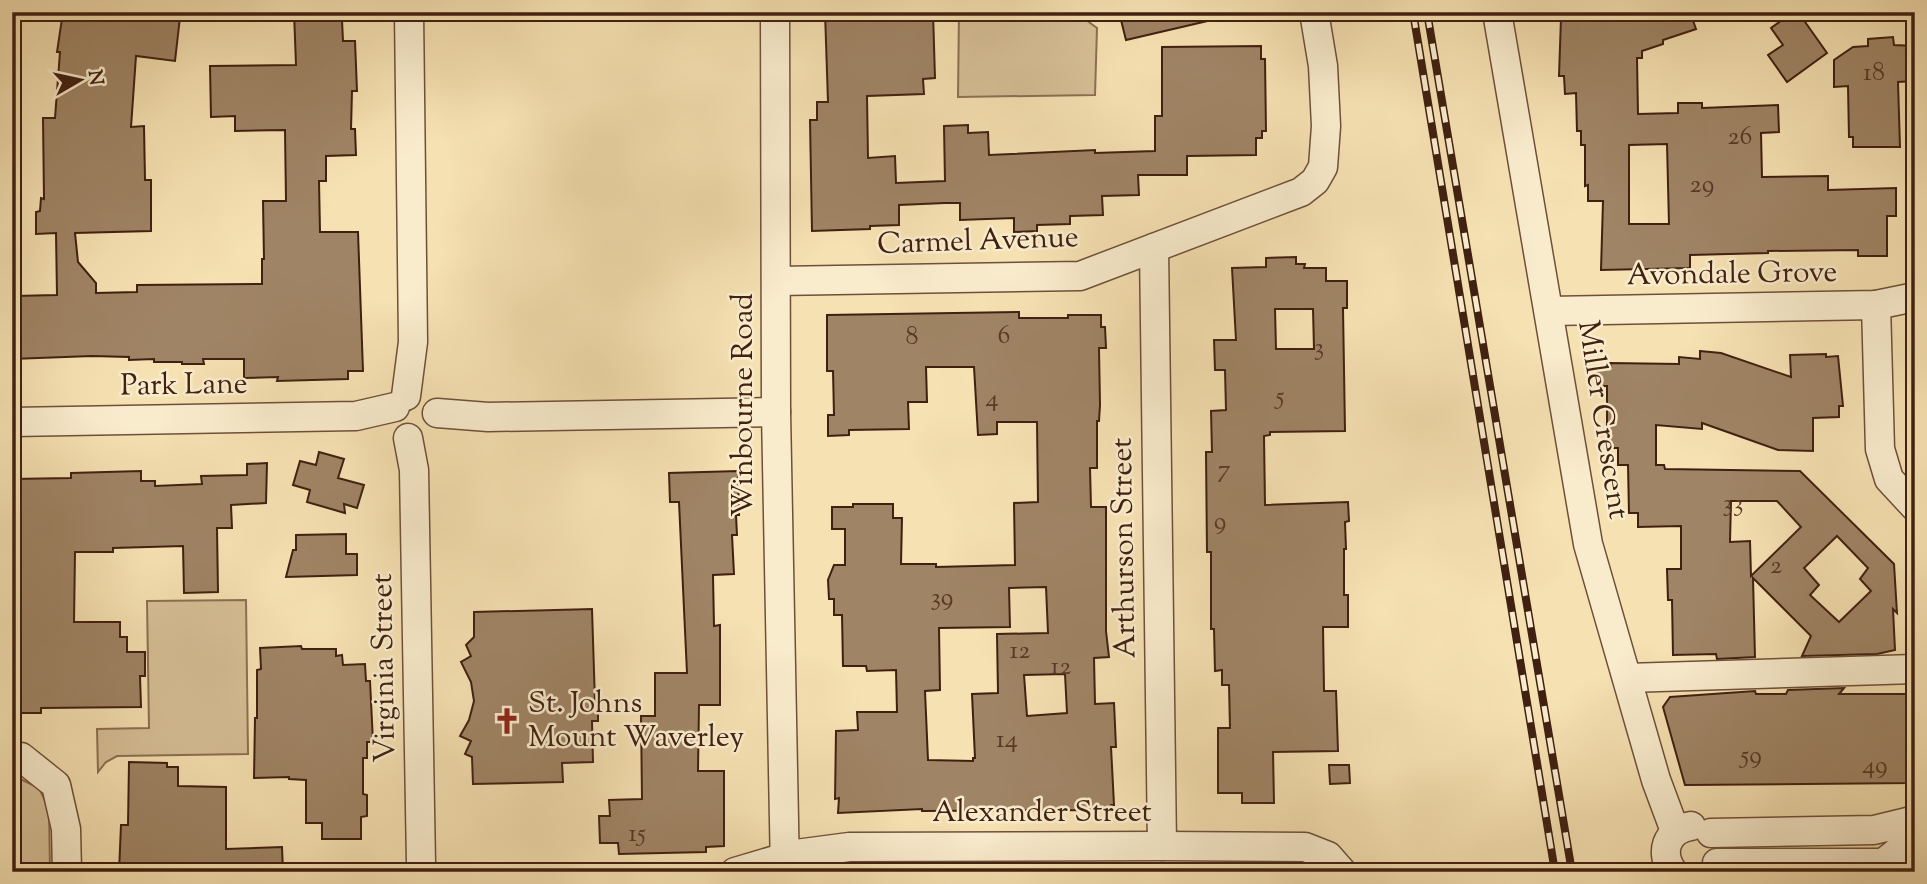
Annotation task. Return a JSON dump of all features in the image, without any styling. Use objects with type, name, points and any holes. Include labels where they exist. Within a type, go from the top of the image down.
[{"type":"street","name":"Virginia Street","points":[[409,12],[414,470],[424,869]]},
{"type":"street","name":"Winbourne Road","points":[[775,12],[776,412],[783,797],[788,858]]},
{"type":"street","name":"Carmel Avenue","points":[[777,281],[1080,276],[1301,192],[1315,181],[1322,167],[1326,126],[1323,66],[1314,12]]},
{"type":"street","name":"Miller Crescent","points":[[1497,12],[1588,544],[1656,780],[1675,831]]},
{"type":"street","name":"Arthurson Street","points":[[1154,248],[1162,846]]},
{"type":"street","name":"Avondale Grove","points":[[1550,311],[1877,305],[1915,297]]},
{"type":"street","points":[[1877,305],[1880,449],[1889,479],[1915,507]]},
{"type":"street","name":"Park Lane","points":[[12,422],[776,412]]},
{"type":"street","points":[[1627,678],[1915,668]]},
{"type":"street","points":[[12,757],[21,757],[56,785],[66,829],[67,872]]},
{"type":"street","points":[[1673,872],[1665,855],[1669,838],[1675,831],[1690,825],[1712,833],[1874,830],[1915,820]]},
{"type":"street","points":[[1712,833],[1719,847],[1714,867],[1883,863],[1915,834]]},
{"type":"street","name":"Alexander Street","points":[[735,872],[788,858],[849,847],[1162,846],[1306,847],[1328,856],[1342,872]]},
{"type":"shaded area","points":[[959,12],[1075,12],[1097,28],[1095,95],[958,97]]},
{"type":"shaded area","points":[[246,600],[248,754],[117,756],[106,762],[98,772],[97,729],[149,728],[147,601]]},
{"type":"shaded area","points":[[12,775],[39,788],[49,809],[50,872],[12,872]]},
{"type":"building","points":[[63,12],[145,20],[146,12],[169,12],[169,15],[180,17],[175,61],[136,56],[131,127],[144,126],[145,180],[151,180],[151,231],[75,233],[78,262],[96,283],[96,293],[137,292],[137,285],[262,284],[263,201],[286,201],[285,130],[235,131],[235,116],[211,117],[210,66],[296,65],[294,12],[338,12],[338,20],[342,20],[343,41],[355,41],[357,91],[352,91],[351,129],[355,129],[356,155],[326,156],[326,181],[319,181],[320,232],[358,232],[363,371],[348,371],[348,379],[277,381],[278,377],[244,378],[244,359],[203,359],[204,364],[182,364],[154,362],[154,359],[129,360],[129,357],[12,359],[12,306],[16,306],[15,296],[57,295],[56,233],[36,234],[36,212],[40,211],[41,198],[44,199],[43,118],[55,118],[60,52],[57,52]]},
{"type":"building","points":[[825,12],[933,12],[935,78],[923,79],[924,94],[867,96],[868,158],[895,156],[896,183],[945,181],[944,126],[968,125],[968,133],[988,132],[989,155],[1095,150],[1095,153],[1155,151],[1155,116],[1162,116],[1162,47],[1261,46],[1261,59],[1265,59],[1266,131],[1262,131],[1262,138],[1256,138],[1256,155],[1187,156],[1187,175],[1138,175],[1139,195],[1102,196],[1103,215],[1070,216],[1070,224],[1037,225],[1037,231],[1014,232],[1014,218],[960,220],[960,203],[945,203],[899,205],[899,225],[812,231],[810,120],[817,120],[817,102],[828,102]]},
{"type":"building","points":[[1119,12],[1211,12],[1212,20],[1126,40]]},
{"type":"building","points":[[1571,12],[1634,12],[1637,20],[1660,12],[1690,12],[1696,29],[1663,40],[1663,44],[1642,51],[1642,58],[1637,58],[1638,114],[1678,113],[1678,103],[1702,103],[1702,108],[1778,105],[1779,132],[1761,133],[1762,177],[1828,176],[1828,190],[1896,188],[1896,216],[1887,216],[1887,256],[1858,256],[1858,250],[1768,251],[1690,255],[1690,268],[1601,270],[1603,201],[1588,201],[1588,185],[1585,186],[1585,145],[1581,145],[1581,131],[1577,131],[1576,93],[1565,94],[1564,76],[1559,76],[1561,18],[1571,18]],"holes":[[[1667,144],[1669,224],[1629,224],[1629,145]]]},
{"type":"building","points":[[1793,12],[1798,12],[1827,53],[1787,82],[1768,55],[1783,45],[1771,28]]},
{"type":"building","points":[[1893,37],[1894,45],[1915,46],[1915,81],[1898,82],[1900,147],[1853,147],[1853,137],[1849,137],[1848,86],[1834,87],[1834,60],[1853,47],[1868,46],[1868,39]]},
{"type":"building","points":[[1296,257],[1296,264],[1305,264],[1304,268],[1326,268],[1326,281],[1347,281],[1347,308],[1343,308],[1345,431],[1270,432],[1270,435],[1264,436],[1265,505],[1348,502],[1349,521],[1345,522],[1344,595],[1348,595],[1348,627],[1323,627],[1324,691],[1336,691],[1338,751],[1273,752],[1274,803],[1242,803],[1242,793],[1218,793],[1218,728],[1230,728],[1229,685],[1222,685],[1222,670],[1215,671],[1214,629],[1211,629],[1211,552],[1207,552],[1206,452],[1212,452],[1211,411],[1226,410],[1225,370],[1215,370],[1214,340],[1236,340],[1232,268],[1266,267],[1266,258]],"holes":[[[1275,309],[1313,309],[1314,349],[1276,349]]]},
{"type":"building","points":[[1019,312],[1019,318],[1068,318],[1068,315],[1101,315],[1101,327],[1105,327],[1106,348],[1099,348],[1097,468],[1090,468],[1091,507],[1106,507],[1106,631],[1109,657],[1094,658],[1095,704],[1114,703],[1116,747],[1111,747],[1114,805],[1111,805],[1111,810],[922,809],[838,813],[839,798],[835,799],[836,731],[858,730],[857,712],[897,712],[896,670],[867,671],[866,666],[843,666],[842,615],[834,615],[834,599],[829,599],[828,580],[834,565],[845,565],[845,529],[832,529],[832,507],[893,504],[893,518],[902,518],[901,564],[936,564],[936,567],[1015,565],[1014,503],[1038,502],[1037,422],[997,422],[997,434],[978,435],[974,367],[926,367],[927,402],[908,402],[909,429],[849,430],[849,435],[828,436],[828,415],[834,415],[833,371],[827,371],[827,315]],"holes":[[[1046,587],[1048,633],[997,634],[998,693],[972,694],[973,761],[928,760],[925,691],[940,690],[939,628],[1010,627],[1009,588]],[[1065,674],[1067,713],[1027,716],[1024,675]]]},
{"type":"building","points":[[1700,351],[1721,353],[1791,377],[1790,355],[1838,356],[1843,406],[1839,406],[1839,417],[1813,418],[1813,451],[1778,450],[1702,423],[1702,429],[1656,425],[1656,465],[1664,465],[1665,469],[1800,471],[1894,564],[1897,613],[1893,609],[1895,650],[1877,654],[1802,656],[1811,636],[1753,578],[1755,657],[1717,659],[1716,654],[1673,655],[1672,600],[1668,600],[1667,569],[1681,569],[1681,526],[1638,527],[1638,513],[1629,513],[1628,465],[1618,465],[1618,448],[1607,448],[1607,386],[1597,386],[1597,367],[1611,367],[1610,363],[1679,364],[1679,357],[1700,359]],"holes":[[[1731,501],[1777,501],[1801,527],[1751,576],[1750,541],[1730,542]],[[1837,536],[1868,568],[1860,579],[1871,591],[1839,622],[1810,595],[1819,585],[1804,568]]]},
{"type":"building","points":[[319,452],[344,459],[338,478],[364,485],[357,508],[344,504],[345,513],[307,502],[310,490],[293,485],[300,461],[316,465]]},
{"type":"building","points":[[267,463],[266,503],[231,505],[232,528],[217,528],[218,592],[184,593],[183,546],[113,548],[113,552],[75,552],[74,622],[120,622],[120,637],[127,637],[127,652],[145,652],[145,676],[140,676],[141,707],[41,708],[41,713],[16,713],[12,479],[71,478],[71,473],[141,471],[141,481],[155,481],[155,486],[202,484],[201,476],[247,475],[247,464]]},
{"type":"building","points":[[738,471],[739,515],[736,515],[737,535],[732,535],[734,574],[713,575],[714,626],[720,625],[720,705],[699,705],[698,771],[724,771],[724,846],[706,847],[706,852],[619,854],[618,843],[600,843],[599,816],[610,816],[609,800],[642,799],[641,716],[655,716],[655,673],[687,673],[679,502],[670,502],[669,473]]},
{"type":"building","points":[[346,534],[346,554],[357,554],[357,575],[286,577],[293,550],[296,550],[296,535]]},
{"type":"building","points":[[592,609],[595,702],[598,702],[598,721],[592,721],[593,762],[562,763],[563,782],[473,784],[472,757],[465,754],[471,741],[460,736],[469,720],[474,701],[471,682],[461,662],[471,656],[466,645],[474,637],[474,612]]},
{"type":"building","points":[[301,646],[302,649],[336,649],[336,656],[342,655],[343,665],[365,664],[366,681],[370,681],[373,742],[367,742],[367,758],[363,758],[363,794],[367,795],[367,816],[361,817],[361,839],[322,839],[322,823],[306,823],[306,780],[289,777],[254,778],[260,648]]},
{"type":"building","points":[[1844,688],[1839,694],[1909,694],[1909,719],[1915,719],[1912,783],[1685,785],[1663,707],[1670,697],[1755,691],[1756,694],[1786,694],[1788,690]]},
{"type":"building","points":[[129,762],[167,763],[167,767],[178,767],[178,786],[226,787],[226,849],[282,847],[283,872],[119,872],[121,825],[128,825]]},
{"type":"building","points":[[1329,765],[1349,765],[1350,783],[1330,784]]},
{"type":"railway","points":[[1413,12],[1555,872]]},
{"type":"railway","points":[[1427,12],[1572,872]]},
{"type":"place","name":"St. Johns Mount Waverley","points":[[507,721]]}]
